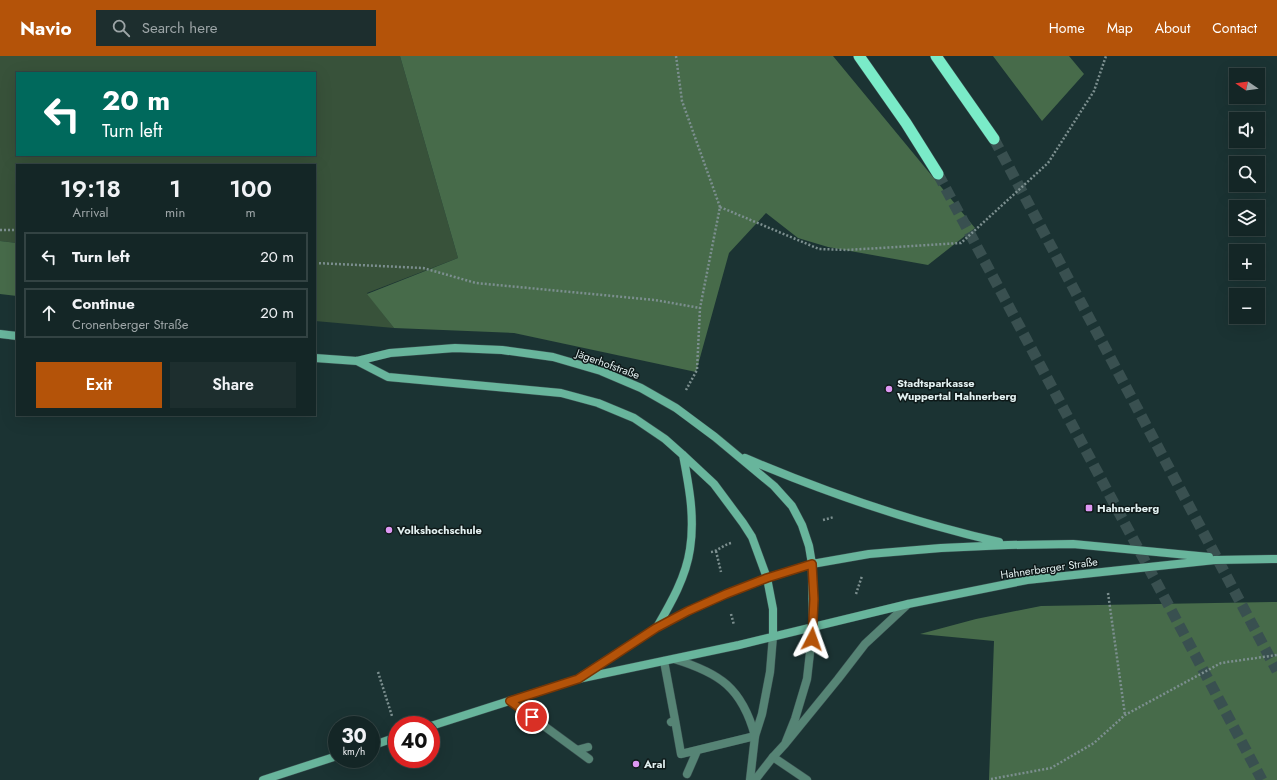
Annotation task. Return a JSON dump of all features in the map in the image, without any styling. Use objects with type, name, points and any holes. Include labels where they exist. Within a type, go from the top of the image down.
[{"type":"highway","points":[[859,56],[906,123],[938,174]]},
{"type":"highway","points":[[936,56],[994,139]]},
{"type":"main road","points":[[0,334],[16,336]]},
{"type":"main road","name":"Jägerhofstraße","points":[[316,358],[357,361],[390,353],[455,348],[502,350],[553,357],[601,371],[641,388],[676,408],[736,454],[774,486],[792,506],[802,525],[809,546],[812,564],[813,626]]},
{"type":"main road","name":"Jägerhofstraße","points":[[357,361],[388,377],[561,393],[598,403],[634,418],[665,439],[714,484],[752,537],[767,578],[773,609],[774,636]]},
{"type":"main road","points":[[736,454],[785,475],[875,507],[956,532],[1008,544]]},
{"type":"main road","points":[[656,628],[676,592],[684,573],[690,550],[692,508],[683,455]]},
{"type":"main road","name":"Hahnerberger Straße","points":[[578,679],[656,628],[726,594],[767,578],[812,564],[869,554],[1008,544],[1072,544],[1230,559],[1277,559]]},
{"type":"main road","name":"Hahnerberger Straße","points":[[578,679],[739,645],[908,604],[1027,580],[1230,559]]},
{"type":"main road","points":[[440,723],[578,679]]},
{"type":"main road","points":[[263,780],[328,759]]},
{"type":"street","points":[[755,780],[865,644],[908,604]]},
{"type":"street","points":[[784,744],[799,706],[807,679],[813,626]]},
{"type":"street","points":[[750,780],[755,736],[762,714],[770,672],[774,636]]},
{"type":"street","points":[[674,659],[695,666],[714,675],[730,688],[742,702],[750,719],[755,736]]},
{"type":"street","points":[[664,661],[673,721],[681,754],[755,736]]},
{"type":"street","points":[[510,701],[589,759]]},
{"type":"street","points":[[577,750],[588,747]]},
{"type":"street","points":[[687,774],[697,751]]},
{"type":"street","points":[[773,757],[807,780]]},
{"type":"path","points":[[676,56],[682,101],[720,207],[700,308],[697,370]]},
{"type":"path","points":[[720,207],[819,249],[847,250],[961,243],[1048,163],[1094,90],[1105,57]]},
{"type":"path","points":[[0,230],[16,230]]},
{"type":"path","points":[[316,263],[423,268],[476,283],[655,300],[700,308]]},
{"type":"path","points":[[849,618],[869,554]]},
{"type":"path","points":[[1105,571],[1125,715]]},
{"type":"path","points":[[991,780],[1051,768],[1094,743],[1125,715],[1221,663],[1277,655]]},
{"type":"path","points":[[378,672],[391,716]]},
{"type":"green space","points":[[0,56],[400,56],[458,258],[367,293],[394,328],[316,321],[316,164],[16,164],[16,243],[0,241]]},
{"type":"green space","points":[[400,56],[833,56],[975,228],[928,265],[828,247],[798,238],[766,213],[729,253],[696,372],[514,333],[394,328],[367,294],[458,258]]},
{"type":"green space","points":[[993,56],[1069,56],[1084,74],[1042,121]]},
{"type":"green space","points":[[0,241],[16,243],[16,296],[0,294]]},
{"type":"green space","points":[[1277,602],[1277,780],[989,780],[994,641],[920,634],[976,619],[1041,606]]},
{"type":"tunnel","points":[[994,139],[1277,671]]},
{"type":"tunnel","points":[[938,174],[1262,780]]},
{"type":"place","name":"Stadtsparkasse Wuppertal Hahnerberg","points":[[889,389]]},
{"type":"place","name":"Hahnerberg","points":[[1089,508]]},
{"type":"place","name":"Volkshochschule","points":[[389,530]]},
{"type":"place","name":"Aral","points":[[636,764]]},
{"type":"route","points":[[532,717],[510,701],[578,679],[656,628],[688,611],[767,578],[812,564],[814,599],[812,639]]}]
